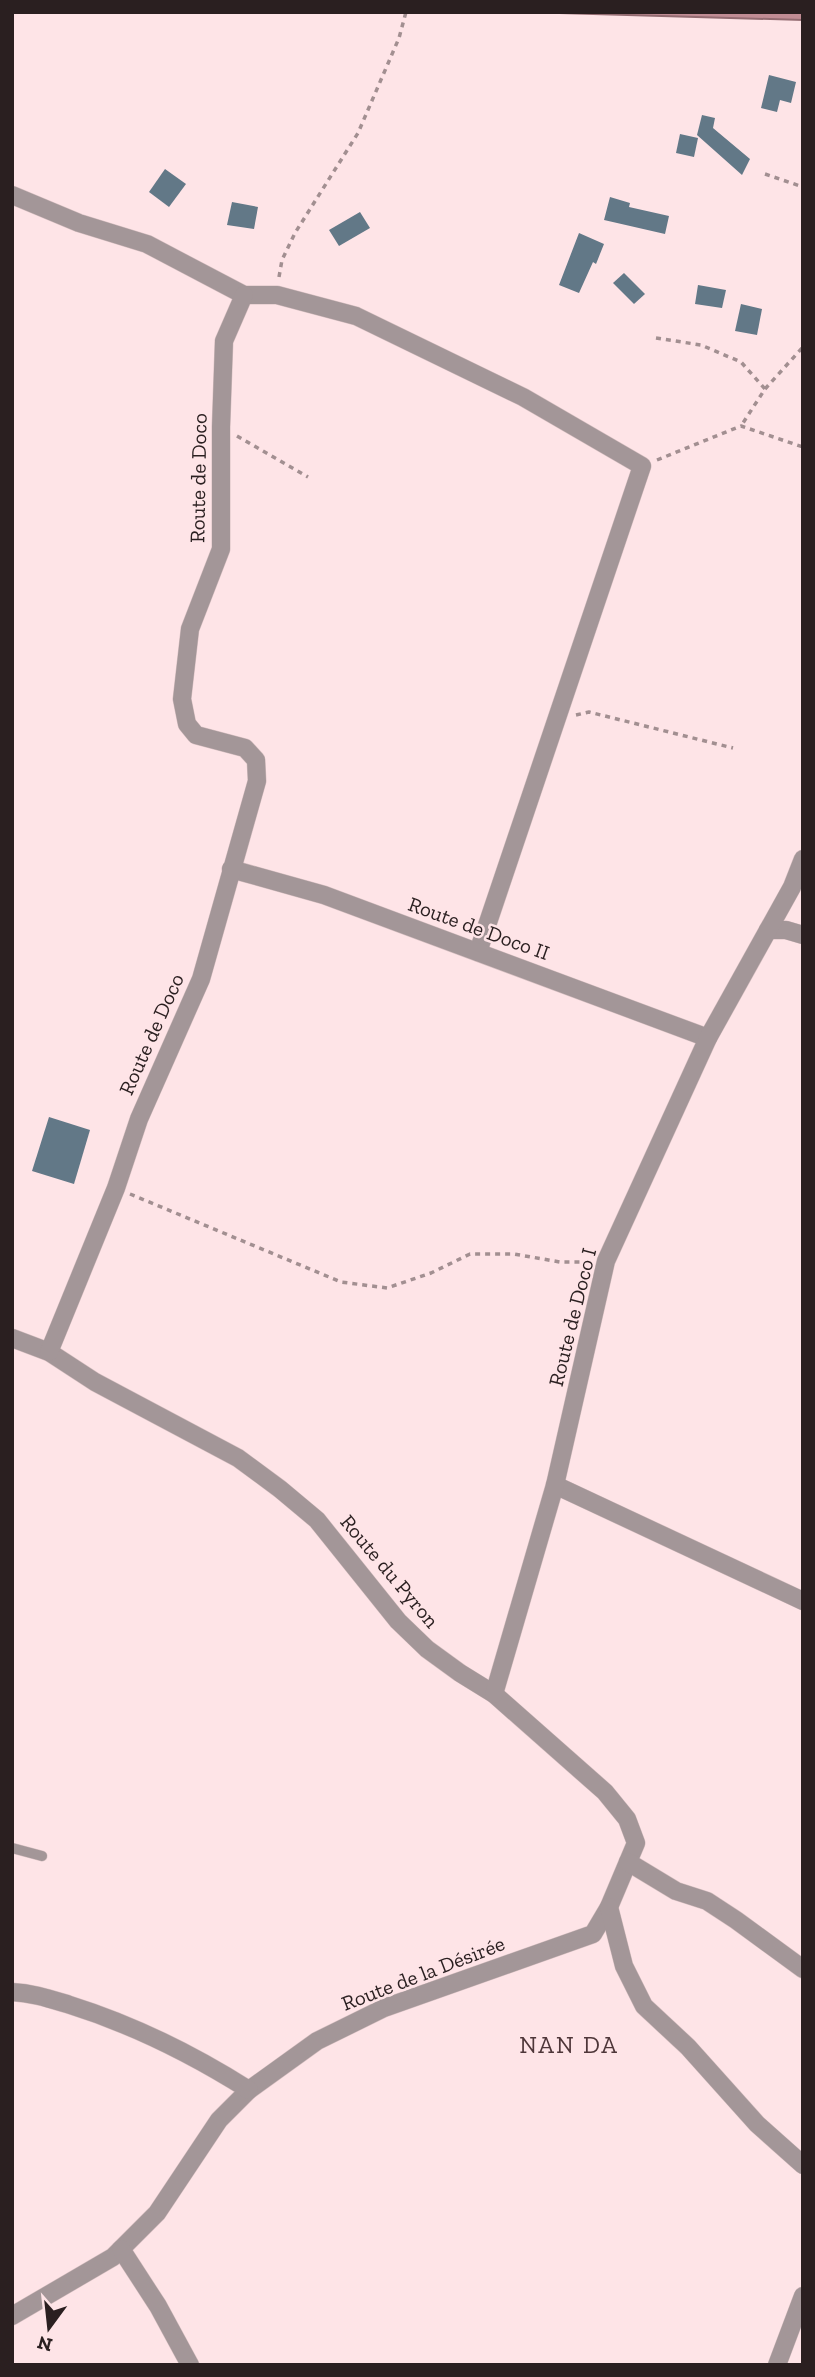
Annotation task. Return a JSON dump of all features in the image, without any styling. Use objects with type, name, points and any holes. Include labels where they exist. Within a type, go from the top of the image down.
[{"type":"street","points":[[12,195],[79,223],[147,244],[244,295],[276,295],[356,316],[523,397],[642,466],[478,952]]},
{"type":"street","name":"Route de Doco","points":[[49,1352],[116,1188],[139,1119],[201,979],[257,780],[256,760],[245,748],[196,735],[187,724],[182,699],[190,629],[221,549],[224,341],[244,295]]},
{"type":"street","name":"Route de Doco I","points":[[494,1694],[555,1485],[606,1261],[708,1038],[792,887],[803,859]]},
{"type":"street","name":"Route de Doco II","points":[[231,869],[324,895],[708,1038]]},
{"type":"street","points":[[768,930],[786,930],[803,935]]},
{"type":"street","name":"Route du Pyron","points":[[12,1338],[49,1352],[95,1382],[238,1458],[280,1489],[317,1520],[398,1621],[427,1649],[494,1694],[605,1792],[627,1819],[636,1843],[609,1908]]},
{"type":"street","points":[[555,1485],[803,1601]]},
{"type":"street","points":[[628,1862],[658,1881],[716,1908],[803,1969]]},
{"type":"street","points":[[609,1908],[624,1966],[644,2006],[688,2047],[757,2124],[802,2163]]},
{"type":"street","name":"Route de la Désirée","points":[[12,2316],[113,2257],[157,2213],[219,2120],[249,2090],[317,2041],[384,2008],[593,1934],[609,1908]]},
{"type":"street","points":[[12,1992],[30,1993],[131,2026],[202,2060],[249,2090]]},
{"type":"street","points":[[121,2249],[158,2306],[190,2365]]},
{"type":"street","points":[[777,2365],[803,2296]]},
{"type":"lane","points":[[12,1848],[42,1856]]},
{"type":"path","points":[[276,295],[286,251],[358,133],[400,38],[405,12]]},
{"type":"path","points":[[765,174],[803,187]]},
{"type":"path","points":[[656,338],[701,345],[741,362],[765,389]]},
{"type":"path","points":[[642,466],[741,426],[765,389],[803,347]]},
{"type":"path","points":[[741,426],[803,447]]},
{"type":"path","points":[[221,427],[308,477]]},
{"type":"path","points":[[557,718],[589,712],[733,748]]},
{"type":"path","points":[[116,1188],[341,1282],[387,1288],[432,1273],[470,1254],[514,1254],[560,1262],[606,1261]]},
{"type":"shaded area","points":[[803,12],[803,20],[560,13]]},
{"type":"building","points":[[769,75],[796,82],[791,103],[780,100],[777,112],[761,108]]},
{"type":"building","points":[[702,115],[715,118],[713,128],[750,159],[742,175],[697,135]]},
{"type":"building","points":[[680,134],[698,138],[694,157],[676,153]]},
{"type":"building","points":[[165,169],[186,184],[169,207],[149,192]]},
{"type":"building","points":[[610,197],[630,203],[629,207],[669,216],[665,234],[604,220]]},
{"type":"building","points":[[232,202],[258,207],[254,229],[227,225]]},
{"type":"building","points":[[360,212],[370,228],[339,246],[329,230]]},
{"type":"building","points":[[579,233],[604,244],[579,293],[559,285]]},
{"type":"building","points":[[624,273],[645,294],[634,304],[613,283]]},
{"type":"building","points":[[698,285],[726,290],[722,308],[695,304]]},
{"type":"building","points":[[741,304],[762,309],[757,335],[735,331]]},
{"type":"building","points":[[49,1117],[90,1130],[74,1184],[32,1171]]},
{"type":"district","name":"NAN DA","points":[[569,2044]]}]
